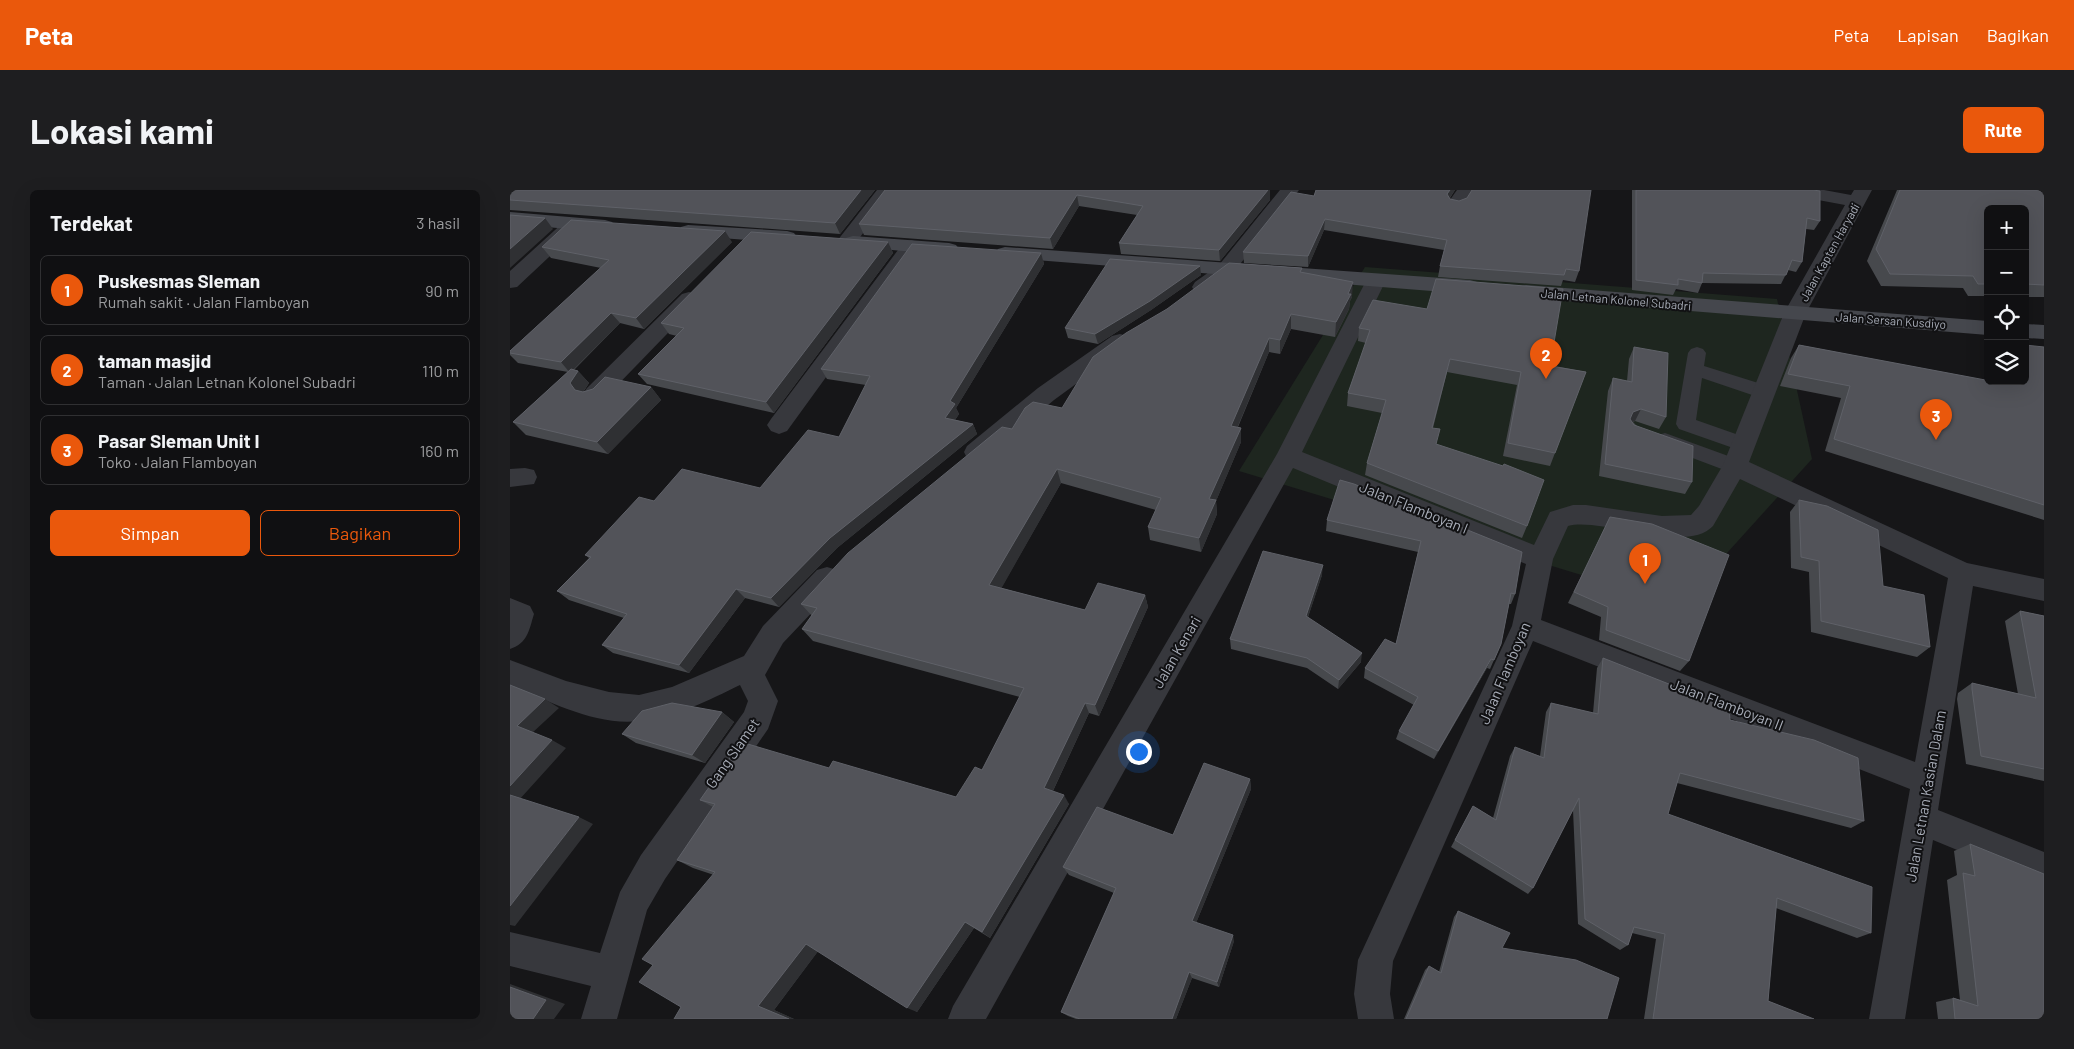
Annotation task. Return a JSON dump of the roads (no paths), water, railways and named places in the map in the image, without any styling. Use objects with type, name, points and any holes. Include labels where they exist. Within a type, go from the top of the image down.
[{"type":"main road","points":[[510,218],[620,227]]},
{"type":"main road","name":"Jalan Letnan Kolonel Subadri","points":[[668,229],[1498,289],[1795,313]]},
{"type":"main road","name":"Jalan Sersan Kusdiyo","points":[[1795,313],[1984,328]]},
{"type":"main road","points":[[2029,331],[2044,332]]},
{"type":"street","points":[[828,240],[887,190]]},
{"type":"street","points":[[1182,301],[1226,269],[1290,190]]},
{"type":"street","points":[[1792,190],[1861,196]]},
{"type":"street","name":"Jalan Kapten Haryadi","points":[[1795,313],[1861,196]]},
{"type":"street","points":[[510,282],[573,224]]},
{"type":"street","points":[[733,255],[753,234]]},
{"type":"street","points":[[779,425],[911,246]]},
{"type":"street","name":"Jalan Kenari","points":[[966,1019],[1288,456],[1376,280]]},
{"type":"street","points":[[595,394],[705,283]]},
{"type":"street","name":"Jalan Flamboyan","points":[[1376,1019],[1372,994],[1376,960],[1526,626],[1540,559],[1559,519],[1573,514],[1586,514],[1675,527],[1690,526],[1702,521],[1739,455],[1795,313]]},
{"type":"street","points":[[955,469],[1046,394],[1120,340],[1144,327]]},
{"type":"street","points":[[1739,455],[1962,573],[2044,590]]},
{"type":"street","name":"Jalan Flamboyan I","points":[[1288,456],[1540,559]]},
{"type":"street","points":[[510,673],[590,702],[625,708],[648,706],[662,702],[715,683],[754,665],[769,640],[847,557]]},
{"type":"street","name":"Jalan Letnan Kasian Dalam","points":[[1887,1019],[1962,573]]},
{"type":"street","points":[[510,610],[520,614],[514,632],[510,637]]},
{"type":"street","name":"Jalan Flamboyan II","points":[[1526,626],[1927,781]]},
{"type":"street","name":"Gang Slamet","points":[[599,1019],[632,904],[653,867],[757,719],[763,701],[750,674],[754,665]]},
{"type":"street","points":[[1921,819],[2044,869]]},
{"type":"street","points":[[510,949],[612,974]]},
{"type":"lane","points":[[1739,455],[1686,424],[1695,361],[1764,392]]},
{"type":"lane","points":[[1645,433],[1739,455]]},
{"type":"place","name":"taman masjid","points":[[1546,379]]},
{"type":"place","name":"Pasar Sleman Unit I","points":[[1936,440]]},
{"type":"place","name":"Puskesmas Sleman","points":[[1645,584]]}]
